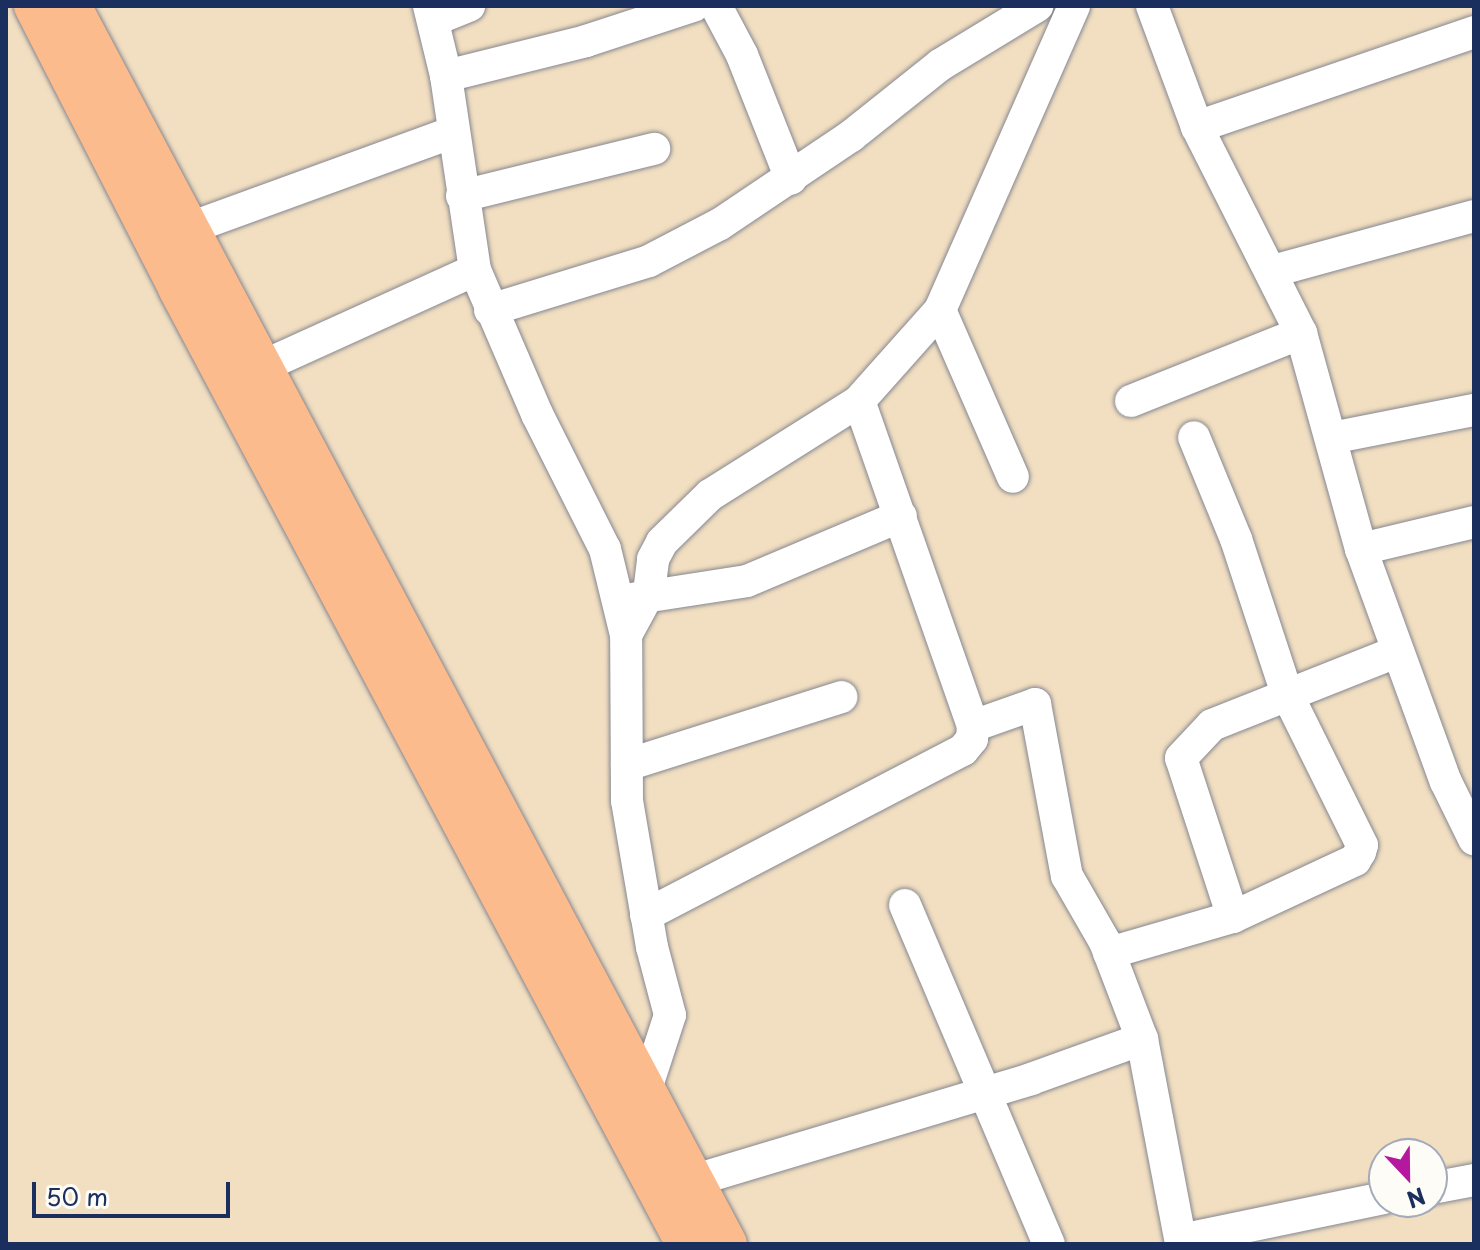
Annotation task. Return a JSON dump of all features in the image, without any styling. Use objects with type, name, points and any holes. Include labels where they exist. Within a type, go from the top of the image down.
[{"type":"main road","points":[[34,6],[178,288],[686,1244]]},
{"type":"main road","points":[[71,6],[644,1095],[727,1244]]},
{"type":"street","points":[[469,6],[432,13],[446,76],[475,270],[490,310],[605,549],[626,635],[627,801],[646,915],[670,1015],[644,1095]]},
{"type":"street","points":[[446,76],[586,41],[693,6]]},
{"type":"street","points":[[716,6],[742,55],[791,179]]},
{"type":"street","points":[[490,310],[649,261],[791,179],[940,65],[1037,6]]},
{"type":"street","points":[[626,635],[649,593],[653,559],[662,542],[710,495],[859,401],[940,310],[1074,6]]},
{"type":"street","points":[[1152,6],[1197,127],[1273,271],[1301,333],[1361,549],[1396,652],[1474,839]]},
{"type":"street","points":[[1197,127],[1474,32]]},
{"type":"street","points":[[187,229],[453,132]]},
{"type":"street","points":[[462,196],[654,149]]},
{"type":"street","points":[[1273,271],[1474,216]]},
{"type":"street","points":[[259,368],[475,270]]},
{"type":"street","points":[[940,310],[1013,477]]},
{"type":"street","points":[[1131,401],[1301,333]]},
{"type":"street","points":[[646,915],[963,750],[972,739],[973,726],[859,401]]},
{"type":"street","points":[[1331,438],[1474,410]]},
{"type":"street","points":[[1109,953],[1233,917],[1355,860],[1362,845],[1287,694],[1236,539],[1194,437]]},
{"type":"street","points":[[618,603],[649,593],[747,581],[901,516]]},
{"type":"street","points":[[1361,549],[1474,522]]},
{"type":"street","points":[[1233,917],[1181,758],[1212,725],[1396,652]]},
{"type":"street","points":[[627,765],[841,697]]},
{"type":"street","points":[[973,726],[1035,704],[1067,876],[1109,953],[1142,1039],[1181,1242],[1368,1201]]},
{"type":"street","points":[[905,905],[1049,1244]]},
{"type":"street","points":[[692,1181],[986,1093],[1142,1039]]},
{"type":"street","points":[[1448,1185],[1474,1180]]}]
